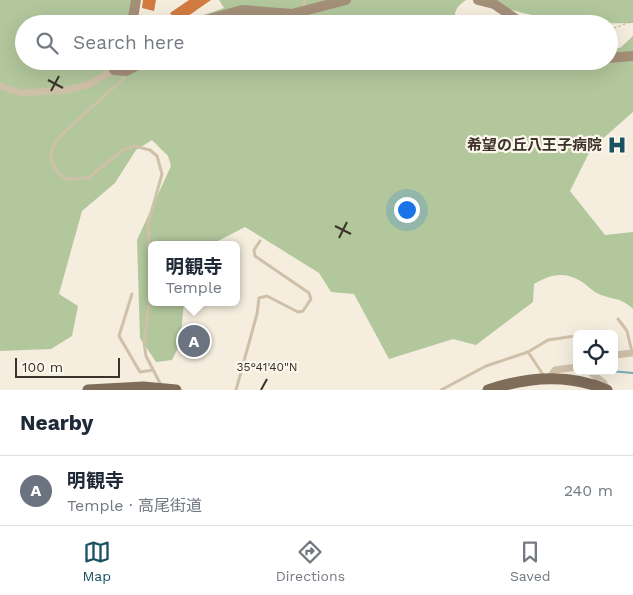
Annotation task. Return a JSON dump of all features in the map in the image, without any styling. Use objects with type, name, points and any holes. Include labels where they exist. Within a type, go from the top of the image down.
[{"type":"main road","points":[[134,15],[136,0]]},
{"type":"main road","points":[[224,15],[242,10],[283,14],[303,12],[346,0]]},
{"type":"main road","points":[[478,0],[494,4],[510,15]]},
{"type":"main road","points":[[618,57],[633,56]]},
{"type":"main road","points":[[488,390],[523,385],[547,378],[587,383],[606,389]]},
{"type":"main road","points":[[88,390],[133,387],[176,390]]},
{"type":"street","points":[[0,86],[21,93],[67,90],[90,84],[111,70]]},
{"type":"street","points":[[618,355],[633,353]]},
{"type":"street","points":[[547,378],[555,370],[573,368]]},
{"type":"street","points":[[595,375],[604,382],[606,389]]},
{"type":"lane","points":[[303,12],[305,0]]},
{"type":"lane","points":[[126,71],[123,79],[61,135],[49,153],[51,164],[57,172],[66,179],[77,180],[88,178],[123,150],[141,147],[157,156],[162,174],[148,224],[149,241]]},
{"type":"lane","points":[[236,390],[257,314],[259,298],[267,296],[298,312],[303,311],[311,299],[309,293],[255,256],[254,250],[260,241]]},
{"type":"lane","points":[[132,294],[119,336],[140,372],[153,370]]},
{"type":"lane","points":[[149,306],[144,343],[146,356],[162,388]]},
{"type":"lane","points":[[618,319],[627,331],[633,353]]},
{"type":"lane","points":[[441,390],[486,366],[528,352],[548,340],[573,336]]},
{"type":"lane","points":[[528,352],[547,378]]},
{"type":"path","points":[[618,27],[633,21]]},
{"type":"green space","points":[[0,0],[135,0],[134,15],[15,15],[15,70],[618,70],[618,48],[633,36],[633,112],[591,149],[570,191],[605,235],[633,232],[633,309],[622,301],[597,293],[572,277],[566,275],[554,276],[534,284],[533,302],[476,345],[453,339],[389,359],[354,294],[331,292],[319,273],[245,227],[218,241],[148,241],[148,306],[184,306],[180,344],[172,360],[156,362],[140,338],[137,240],[171,166],[168,156],[152,140],[136,150],[115,183],[82,211],[59,294],[78,306],[72,336],[51,349],[0,351]]},
{"type":"green space","points":[[219,0],[466,0],[456,10],[455,15],[204,15],[224,8]]},
{"type":"green space","points":[[482,0],[633,0],[633,23],[618,23],[618,15],[532,15],[500,7]]},
{"type":"building","points":[[143,0],[156,0],[154,11],[142,8]]},
{"type":"building","points":[[189,0],[211,0],[189,15],[172,15],[170,13]]},
{"type":"waterway","points":[[618,372],[633,373]]},
{"type":"place","name":"希望の丘八王子病院","points":[[617,145]]},
{"type":"place","name":"明観寺","points":[[194,341]]}]
